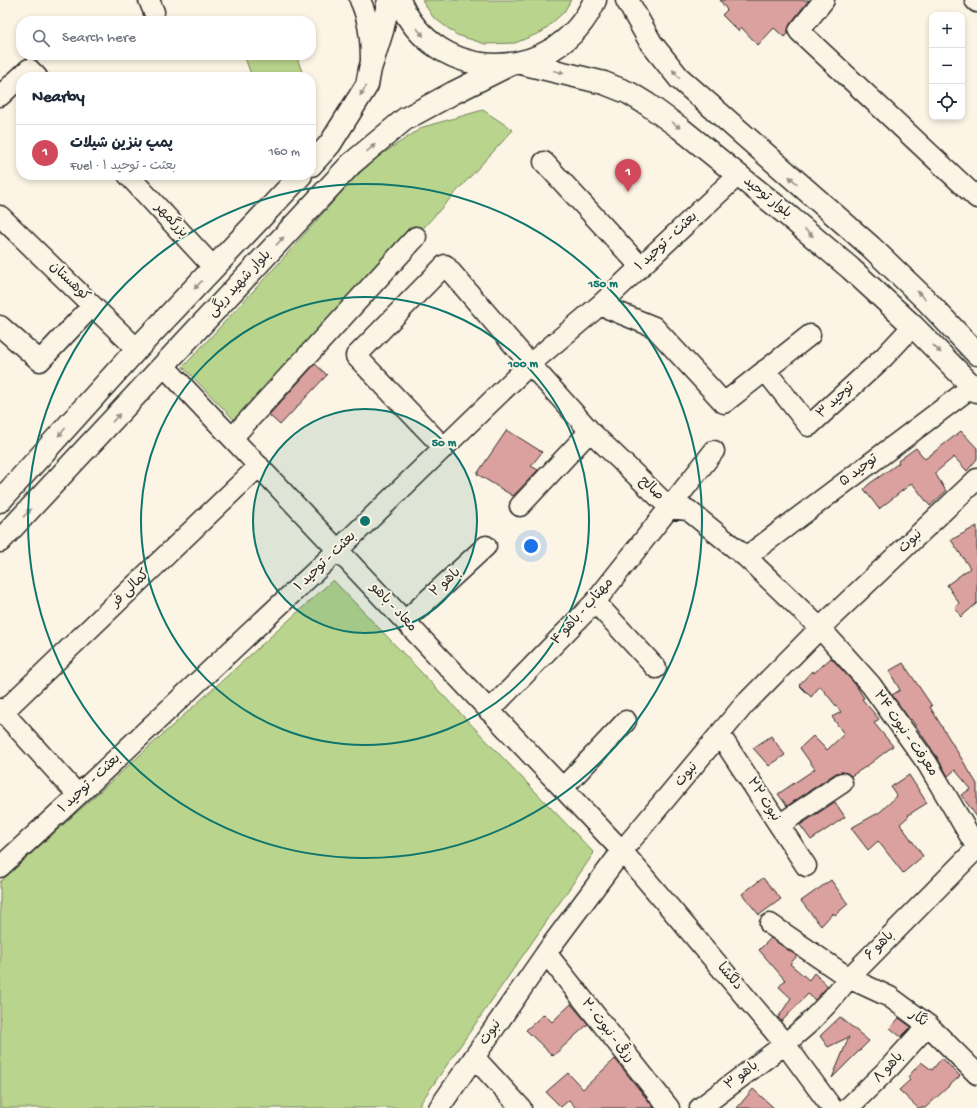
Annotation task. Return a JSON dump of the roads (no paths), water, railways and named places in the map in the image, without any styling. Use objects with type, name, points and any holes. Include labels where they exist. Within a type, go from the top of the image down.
[{"type":"main road","points":[[316,159],[330,144],[367,85],[389,0]]},
{"type":"main road","points":[[399,0],[404,13],[424,37],[449,54],[478,64],[515,64]]},
{"type":"main road","name":"بلوار شهید ریگی","points":[[0,541],[351,164],[405,119],[453,93],[515,64],[542,55],[562,43],[583,22],[595,0]]},
{"type":"main road","points":[[628,0],[651,42],[679,78],[871,247],[925,299],[977,354]]},
{"type":"main road","name":"بلوار توحید","points":[[515,64],[604,83],[629,93],[647,104],[680,128],[850,268],[913,326],[975,388]]},
{"type":"main road","points":[[0,500],[137,349],[296,180]]},
{"type":"street","points":[[360,0],[368,23],[371,46],[370,69]]},
{"type":"street","points":[[824,0],[798,31],[977,198]]},
{"type":"street","points":[[0,96],[16,85]]},
{"type":"street","points":[[544,162],[640,266]]},
{"type":"street","name":"بعثت - توحید ۱","points":[[0,866],[78,796],[338,550],[530,364],[600,305],[738,175]]},
{"type":"street","name":"بزرگمهر","points":[[133,180],[214,268]]},
{"type":"street","name":"کوهستان","points":[[0,216],[137,349]]},
{"type":"street","points":[[232,438],[416,237]]},
{"type":"street","name":"صالح","points":[[444,448],[356,356],[444,265],[590,431],[670,508],[688,510],[746,557],[820,628]]},
{"type":"street","points":[[600,305],[654,327],[724,403],[810,335]]},
{"type":"street","points":[[0,326],[40,361],[92,306]]},
{"type":"street","name":"توحید ۳","points":[[765,370],[809,426],[884,356],[913,326]]},
{"type":"street","name":"معاد - باهو","points":[[164,366],[622,851]]},
{"type":"street","name":"توحید ۵","points":[[746,557],[975,388]]},
{"type":"street","points":[[520,506],[590,431]]},
{"type":"street","name":"مهتاب - باهو ۴","points":[[489,710],[595,602],[714,451]]},
{"type":"street","name":"کمالی فر","points":[[2,710],[259,466]]},
{"type":"street","name":"نبوت","points":[[439,1108],[546,953],[622,851],[744,706],[820,628],[977,479]]},
{"type":"street","name":"باهو ۲","points":[[405,620],[486,546]]},
{"type":"street","points":[[595,602],[656,668]]},
{"type":"street","name":"معرفت - نبوت ۲۴","points":[[820,628],[871,686],[927,763],[977,848]]},
{"type":"street","points":[[2,710],[78,796]]},
{"type":"street","points":[[563,788],[626,720]]},
{"type":"street","name":"نبوت ۲۲","points":[[720,735],[806,866]]},
{"type":"street","points":[[779,825],[842,783]]},
{"type":"street","name":"باهو ۶","points":[[785,1044],[824,1008],[849,978],[977,848]]},
{"type":"street","name":"دلگشا","points":[[622,851],[785,1044],[832,1108]]},
{"type":"street","name":"نگار","points":[[770,924],[849,978],[890,998],[928,1026],[974,1064]]},
{"type":"street","name":"رزقی - نبوت ۲۰","points":[[546,953],[668,1108]]},
{"type":"street","name":"باهو ۸","points":[[848,1108],[890,1067],[928,1026]]},
{"type":"street","name":"باهو ۳","points":[[700,1108],[785,1044]]},
{"type":"street","points":[[474,1057],[521,1108]]},
{"type":"place","name":"پمپ بنزین شیلات","points":[[628,192]]}]
